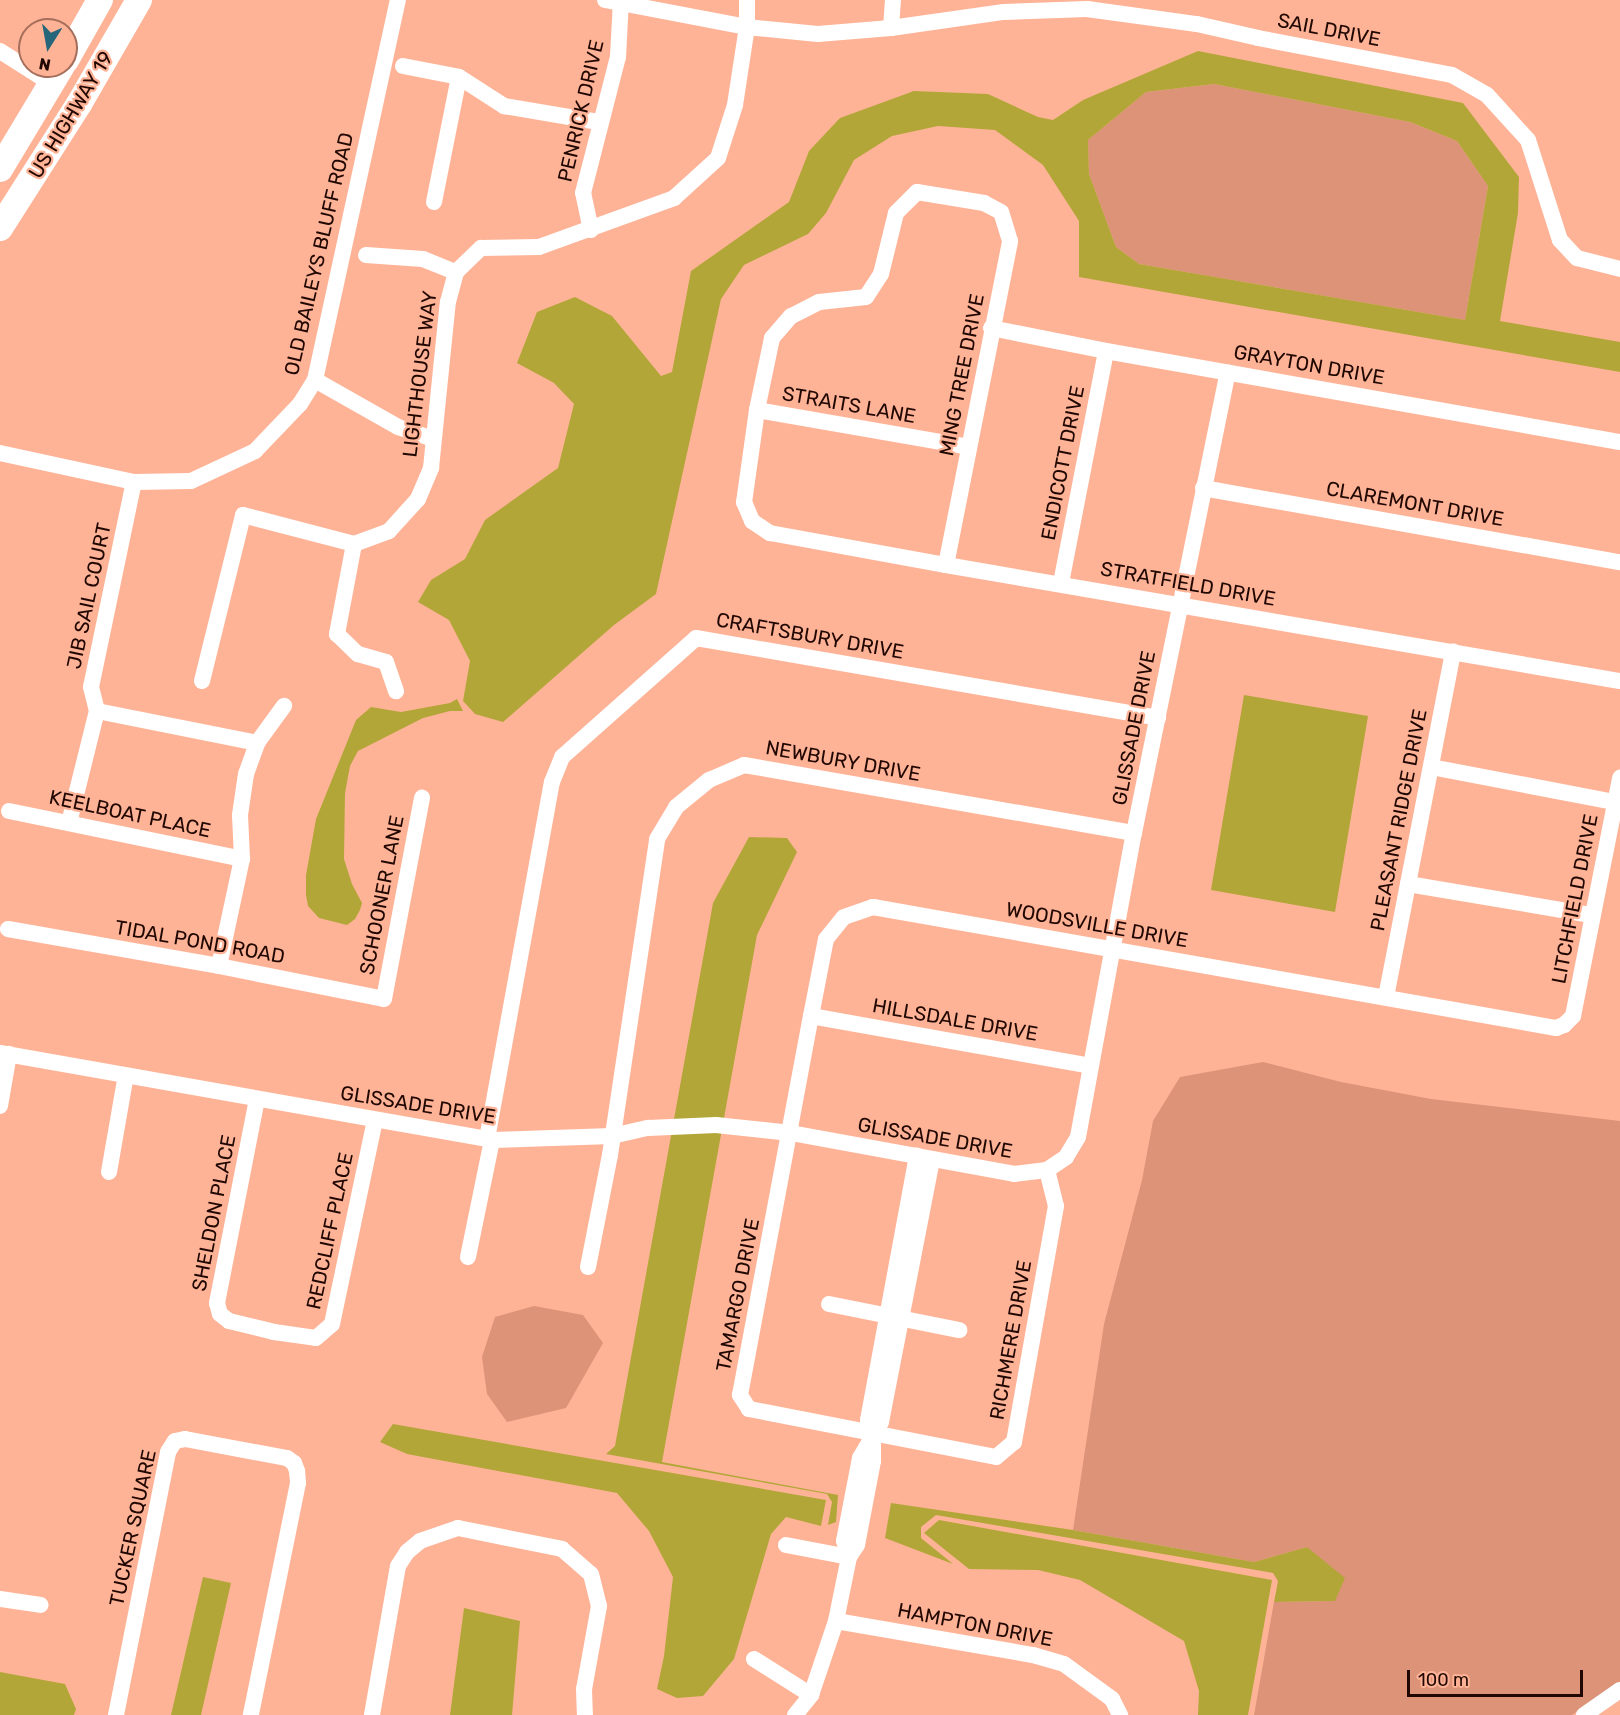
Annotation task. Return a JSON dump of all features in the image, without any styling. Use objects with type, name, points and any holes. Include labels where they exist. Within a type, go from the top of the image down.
[{"type":"highway","name":"US HIGHWAY 19","points":[[78,39],[100,0]]},
{"type":"highway","name":"US HIGHWAY 19","points":[[0,228],[79,104],[139,0]]},
{"type":"highway","name":"US HIGHWAY 19","points":[[0,169],[55,78]]},
{"type":"street","name":"OLD BAILEYS BLUFF ROAD","points":[[0,453],[134,482],[190,481],[255,451],[300,404],[315,380],[398,0]]},
{"type":"street","name":"SAIL DRIVE","points":[[605,0],[747,27],[818,34],[891,28],[1005,12],[1086,9],[1197,24],[1452,75],[1487,95],[1528,140],[1560,240],[1577,258],[1620,269]]},
{"type":"street","name":"LIGHTHOUSE WAY","points":[[354,544],[389,531],[418,499],[431,468],[448,302],[456,272],[481,249],[539,246],[591,230],[674,198],[718,158],[735,105],[747,27],[747,0]]},
{"type":"street","points":[[891,28],[893,0]]},
{"type":"street","name":"PENRICK DRIVE","points":[[591,230],[583,193],[599,122],[618,57],[621,2]]},
{"type":"street","points":[[0,51],[18,59]]},
{"type":"street","points":[[403,66],[459,77],[504,106],[599,122]]},
{"type":"street","points":[[434,202],[459,77]]},
{"type":"street","name":"MING TREE DRIVE","points":[[757,410],[772,338],[791,316],[819,302],[866,297],[881,274],[896,213],[917,192],[984,203],[1001,212],[1010,241],[946,565]]},
{"type":"street","points":[[366,255],[423,259],[456,272]]},
{"type":"street","name":"GRAYTON DRIVE","points":[[991,328],[1106,351],[1620,441]]},
{"type":"street","name":"ENDICOTT DRIVE","points":[[1061,583],[1106,351]]},
{"type":"street","name":"GLISSADE DRIVE","points":[[5,1053],[490,1140],[612,1136],[683,1125],[744,1127],[791,1133],[1014,1174],[1047,1170],[1066,1157],[1078,1137],[1134,833],[1228,372]]},
{"type":"street","points":[[315,380],[398,427],[433,439]]},
{"type":"street","name":"STRAITS LANE","points":[[757,410],[969,447]]},
{"type":"street","name":"STRATFIELD DRIVE","points":[[757,410],[744,502],[752,521],[770,533],[1620,681]]},
{"type":"street","name":"JIB SAIL COURT","points":[[69,823],[97,711],[91,687],[134,482]]},
{"type":"street","name":"CLAREMONT DRIVE","points":[[1203,488],[1620,562]]},
{"type":"street","points":[[202,681],[243,515],[354,544],[337,634],[358,654],[386,662],[396,692]]},
{"type":"street","name":"CRAFTSBURY DRIVE","points":[[490,1140],[552,782],[562,757],[696,638],[1158,718]]},
{"type":"street","name":"PLEASANT RIDGE DRIVE","points":[[1386,997],[1453,651]]},
{"type":"street","points":[[219,966],[242,859],[240,815],[246,774],[257,743],[284,706]]},
{"type":"street","points":[[97,711],[257,743]]},
{"type":"street","name":"NEWBURY DRIVE","points":[[588,1267],[612,1136],[657,839],[676,807],[709,780],[744,765],[1134,833]]},
{"type":"street","points":[[1431,767],[1615,802]]},
{"type":"street","name":"LITCHFIELD DRIVE","points":[[1564,1025],[1573,1016],[1591,915],[1620,778]]},
{"type":"street","name":"SCHOONER LANE","points":[[384,999],[422,798]]},
{"type":"street","name":"KEELBOAT PLACE","points":[[9,811],[242,859]]},
{"type":"street","points":[[1408,884],[1591,915]]},
{"type":"street","name":"WOODSVILLE DRIVE","points":[[791,1133],[826,939],[844,917],[873,907],[1556,1028],[1564,1025]]},
{"type":"street","name":"TIDAL POND ROAD","points":[[8,929],[219,966],[384,999]]},
{"type":"street","name":"HILLSDALE DRIVE","points":[[811,1016],[1091,1066]]},
{"type":"street","points":[[0,1106],[5,1053]]},
{"type":"street","points":[[109,1172],[126,1075]]},
{"type":"street","name":"SHELDON PLACE","points":[[257,1099],[217,1304],[220,1314],[229,1322],[274,1332]]},
{"type":"street","name":"REDCLIFF PLACE","points":[[274,1332],[316,1338],[332,1324],[375,1120]]},
{"type":"street","name":"TAMARGO DRIVE","points":[[791,1133],[740,1395],[749,1409],[873,1435]]},
{"type":"street","points":[[468,1257],[490,1140]]},
{"type":"street","points":[[795,1715],[811,1695],[836,1621],[849,1557],[857,1545],[860,1534],[873,1461],[873,1435],[881,1422],[894,1317],[924,1158]]},
{"type":"street","name":"RICHMERE DRIVE","points":[[873,1435],[996,1457],[1014,1442],[1056,1206],[1047,1170]]},
{"type":"street","points":[[829,1304],[959,1330]]},
{"type":"street","name":"TUCKER SQUARE","points":[[116,1715],[168,1452],[175,1441],[185,1438],[287,1458],[294,1463],[297,1471],[298,1483],[251,1715]]},
{"type":"street","points":[[372,1715],[398,1566],[407,1552],[420,1541],[458,1528],[562,1549],[578,1560],[591,1574],[599,1606],[584,1689],[585,1715]]},
{"type":"street","points":[[786,1545],[849,1557]]},
{"type":"street","points":[[0,1599],[40,1605]]},
{"type":"street","name":"HAMPTON DRIVE","points":[[836,1621],[1033,1655],[1065,1664],[1112,1699],[1120,1715]]},
{"type":"street","points":[[754,1659],[811,1695]]},
{"type":"street","points":[[1584,1715],[1620,1690]]},
{"type":"shaded area","points":[[1198,51],[1463,103],[1519,177],[1518,213],[1500,321],[1620,342],[1620,372],[1079,277],[1079,221],[1043,165],[995,130],[938,126],[892,136],[854,160],[826,213],[808,234],[744,265],[721,299],[656,594],[614,625],[503,722],[475,714],[463,701],[470,661],[449,620],[418,602],[431,580],[465,559],[485,520],[558,468],[574,404],[554,383],[517,363],[537,312],[575,297],[612,316],[661,376],[672,372],[691,271],[789,202],[809,151],[840,118],[914,91],[988,94],[1038,117],[1053,120],[1083,100]],"holes":[[[1214,84],[1410,122],[1457,141],[1488,186],[1465,320],[1139,264],[1116,247],[1089,174],[1088,140],[1146,92]]]},
{"type":"shaded area","points":[[1214,84],[1410,122],[1457,141],[1488,186],[1465,320],[1139,264],[1116,247],[1089,174],[1088,140],[1146,92]]},
{"type":"shaded area","points":[[1244,695],[1368,716],[1335,912],[1211,890]]},
{"type":"shaded area","points":[[457,699],[463,711],[450,711],[423,718],[358,751],[350,766],[345,793],[344,859],[352,884],[362,903],[355,919],[347,925],[319,918],[308,906],[306,895],[306,875],[316,819],[356,720],[371,707],[401,712],[450,703]]},
{"type":"shaded area","points":[[749,837],[787,838],[797,852],[757,935],[662,1462],[838,1495],[836,1522],[828,1525],[832,1502],[827,1494],[606,1454],[615,1446],[713,903]]},
{"type":"shaded area","points":[[1263,1062],[1341,1082],[1431,1099],[1620,1121],[1620,1682],[1572,1715],[1254,1715],[1274,1602],[1335,1601],[1307,1547],[1254,1562],[1073,1530],[1104,1324],[1142,1180],[1153,1121],[1180,1077]]},
{"type":"shaded area","points":[[534,1306],[583,1315],[603,1343],[566,1408],[507,1422],[487,1394],[482,1357],[495,1317]]},
{"type":"shaded area","points":[[393,1424],[826,1500],[821,1526],[786,1517],[771,1534],[734,1659],[703,1696],[677,1698],[657,1689],[664,1656],[673,1577],[649,1531],[617,1493],[407,1454],[380,1442]]},
{"type":"shaded area","points":[[891,1503],[1073,1530],[1254,1562],[1307,1547],[1345,1578],[1335,1601],[1274,1602],[1278,1581],[1273,1573],[936,1515],[921,1527],[921,1538],[953,1564],[885,1538]]},
{"type":"shaded area","points":[[939,1520],[1272,1580],[1248,1715],[1198,1715],[1199,1691],[1184,1641],[1080,1580],[1038,1570],[969,1569],[924,1533]]},
{"type":"shaded area","points":[[203,1577],[231,1583],[201,1715],[171,1715]]},
{"type":"shaded area","points":[[464,1608],[520,1621],[512,1715],[450,1715]]},
{"type":"shaded area","points":[[0,1672],[65,1684],[76,1709],[74,1715],[0,1715]]}]
